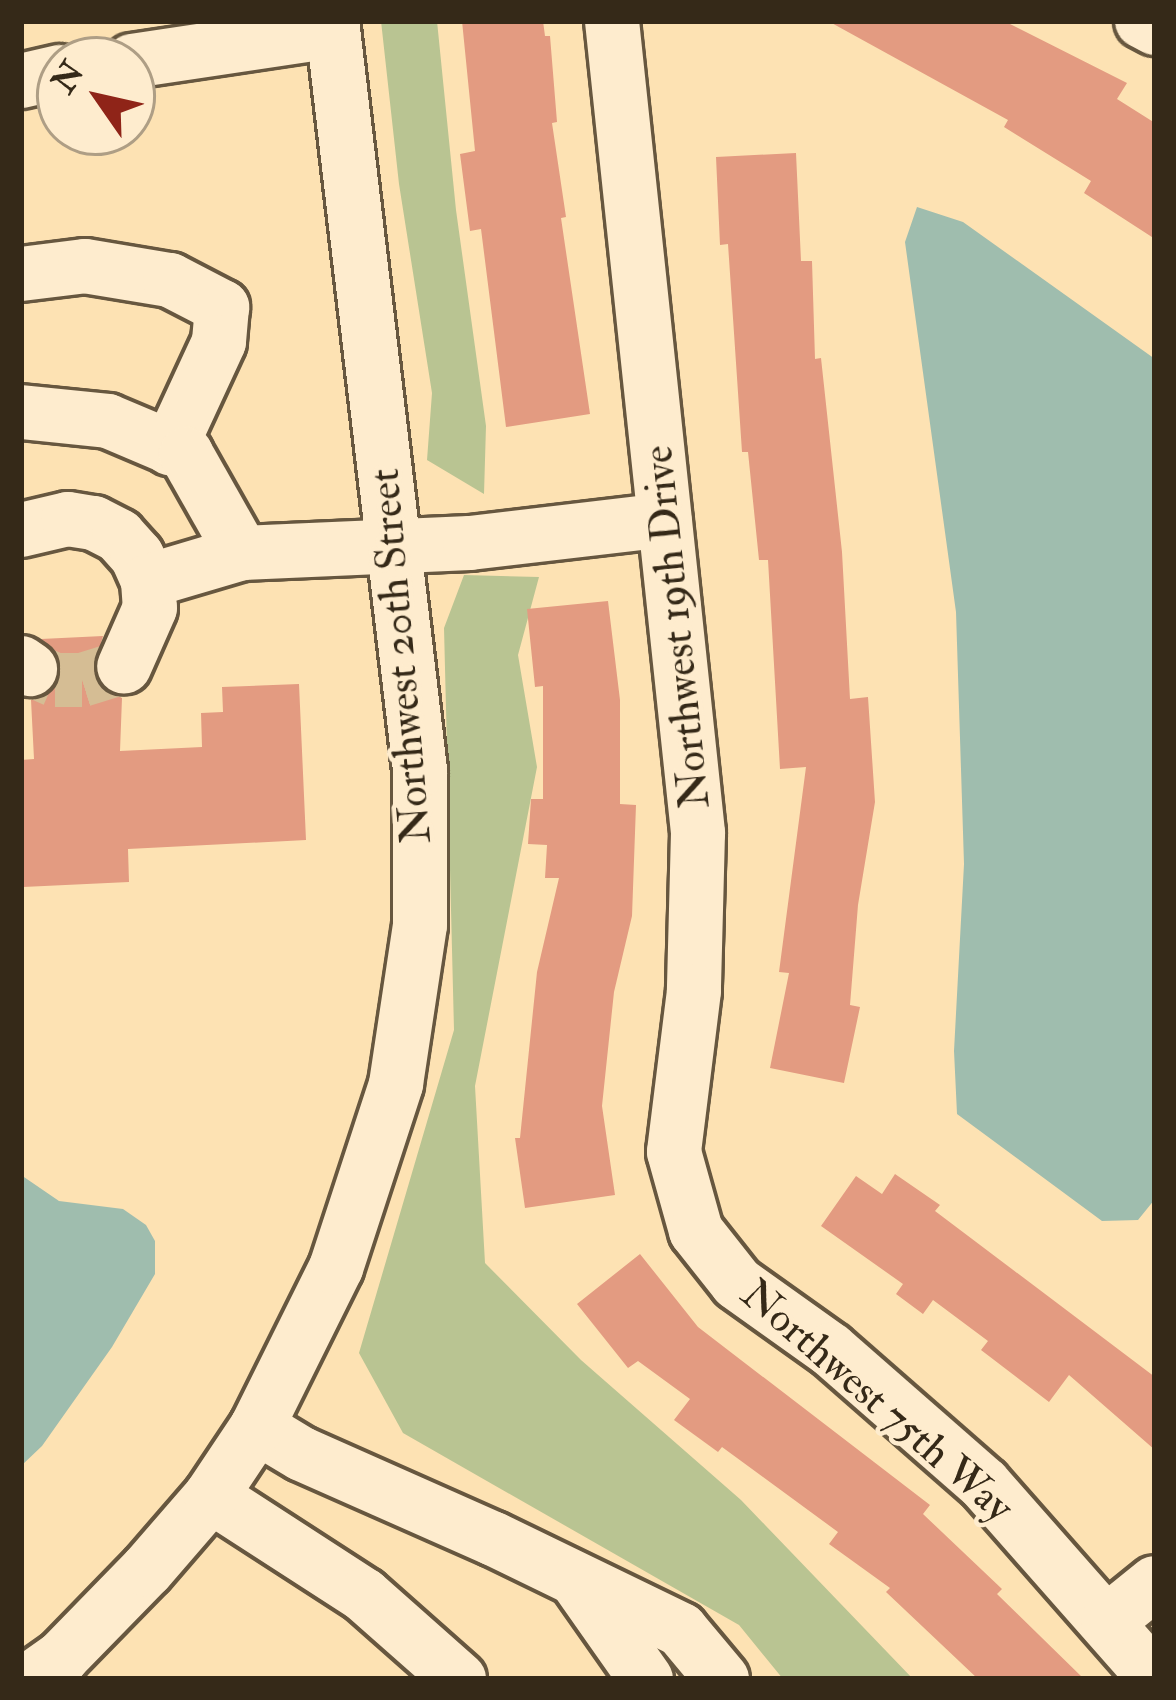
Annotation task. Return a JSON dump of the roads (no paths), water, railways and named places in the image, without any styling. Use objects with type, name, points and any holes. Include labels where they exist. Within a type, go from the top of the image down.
[{"type":"street","name":"Northwest 19th Drive","points":[[612,21],[698,833],[694,991],[674,1152],[696,1231]]},
{"type":"street","points":[[1142,21],[1155,28]]},
{"type":"street","points":[[156,57],[332,26]]},
{"type":"street","name":"Northwest 20th Street","points":[[31,1679],[62,1657],[147,1570],[211,1496],[257,1427],[336,1268],[397,1084],[420,925],[420,770],[332,26]]},
{"type":"street","points":[[21,274],[85,266],[170,280],[221,308],[218,341],[170,448]]},
{"type":"street","points":[[21,412],[109,421],[186,454],[242,553]]},
{"type":"street","points":[[21,530],[68,519],[94,523],[119,536],[137,556],[148,581],[150,608],[124,668]]},
{"type":"street","points":[[148,581],[242,553],[394,548],[665,520]]},
{"type":"street","name":"Northwest 75th Way","points":[[696,1231],[737,1283],[830,1350],[984,1484],[1155,1678]]},
{"type":"street","points":[[257,1427],[302,1454],[681,1630],[722,1679]]},
{"type":"street","points":[[211,1496],[364,1595],[459,1679]]},
{"type":"street","points":[[576,1579],[646,1679]]},
{"type":"street","points":[[1108,1621],[1155,1583]]},
{"type":"tunnel","points":[[30,669],[55,680],[82,680],[124,667]]}]
